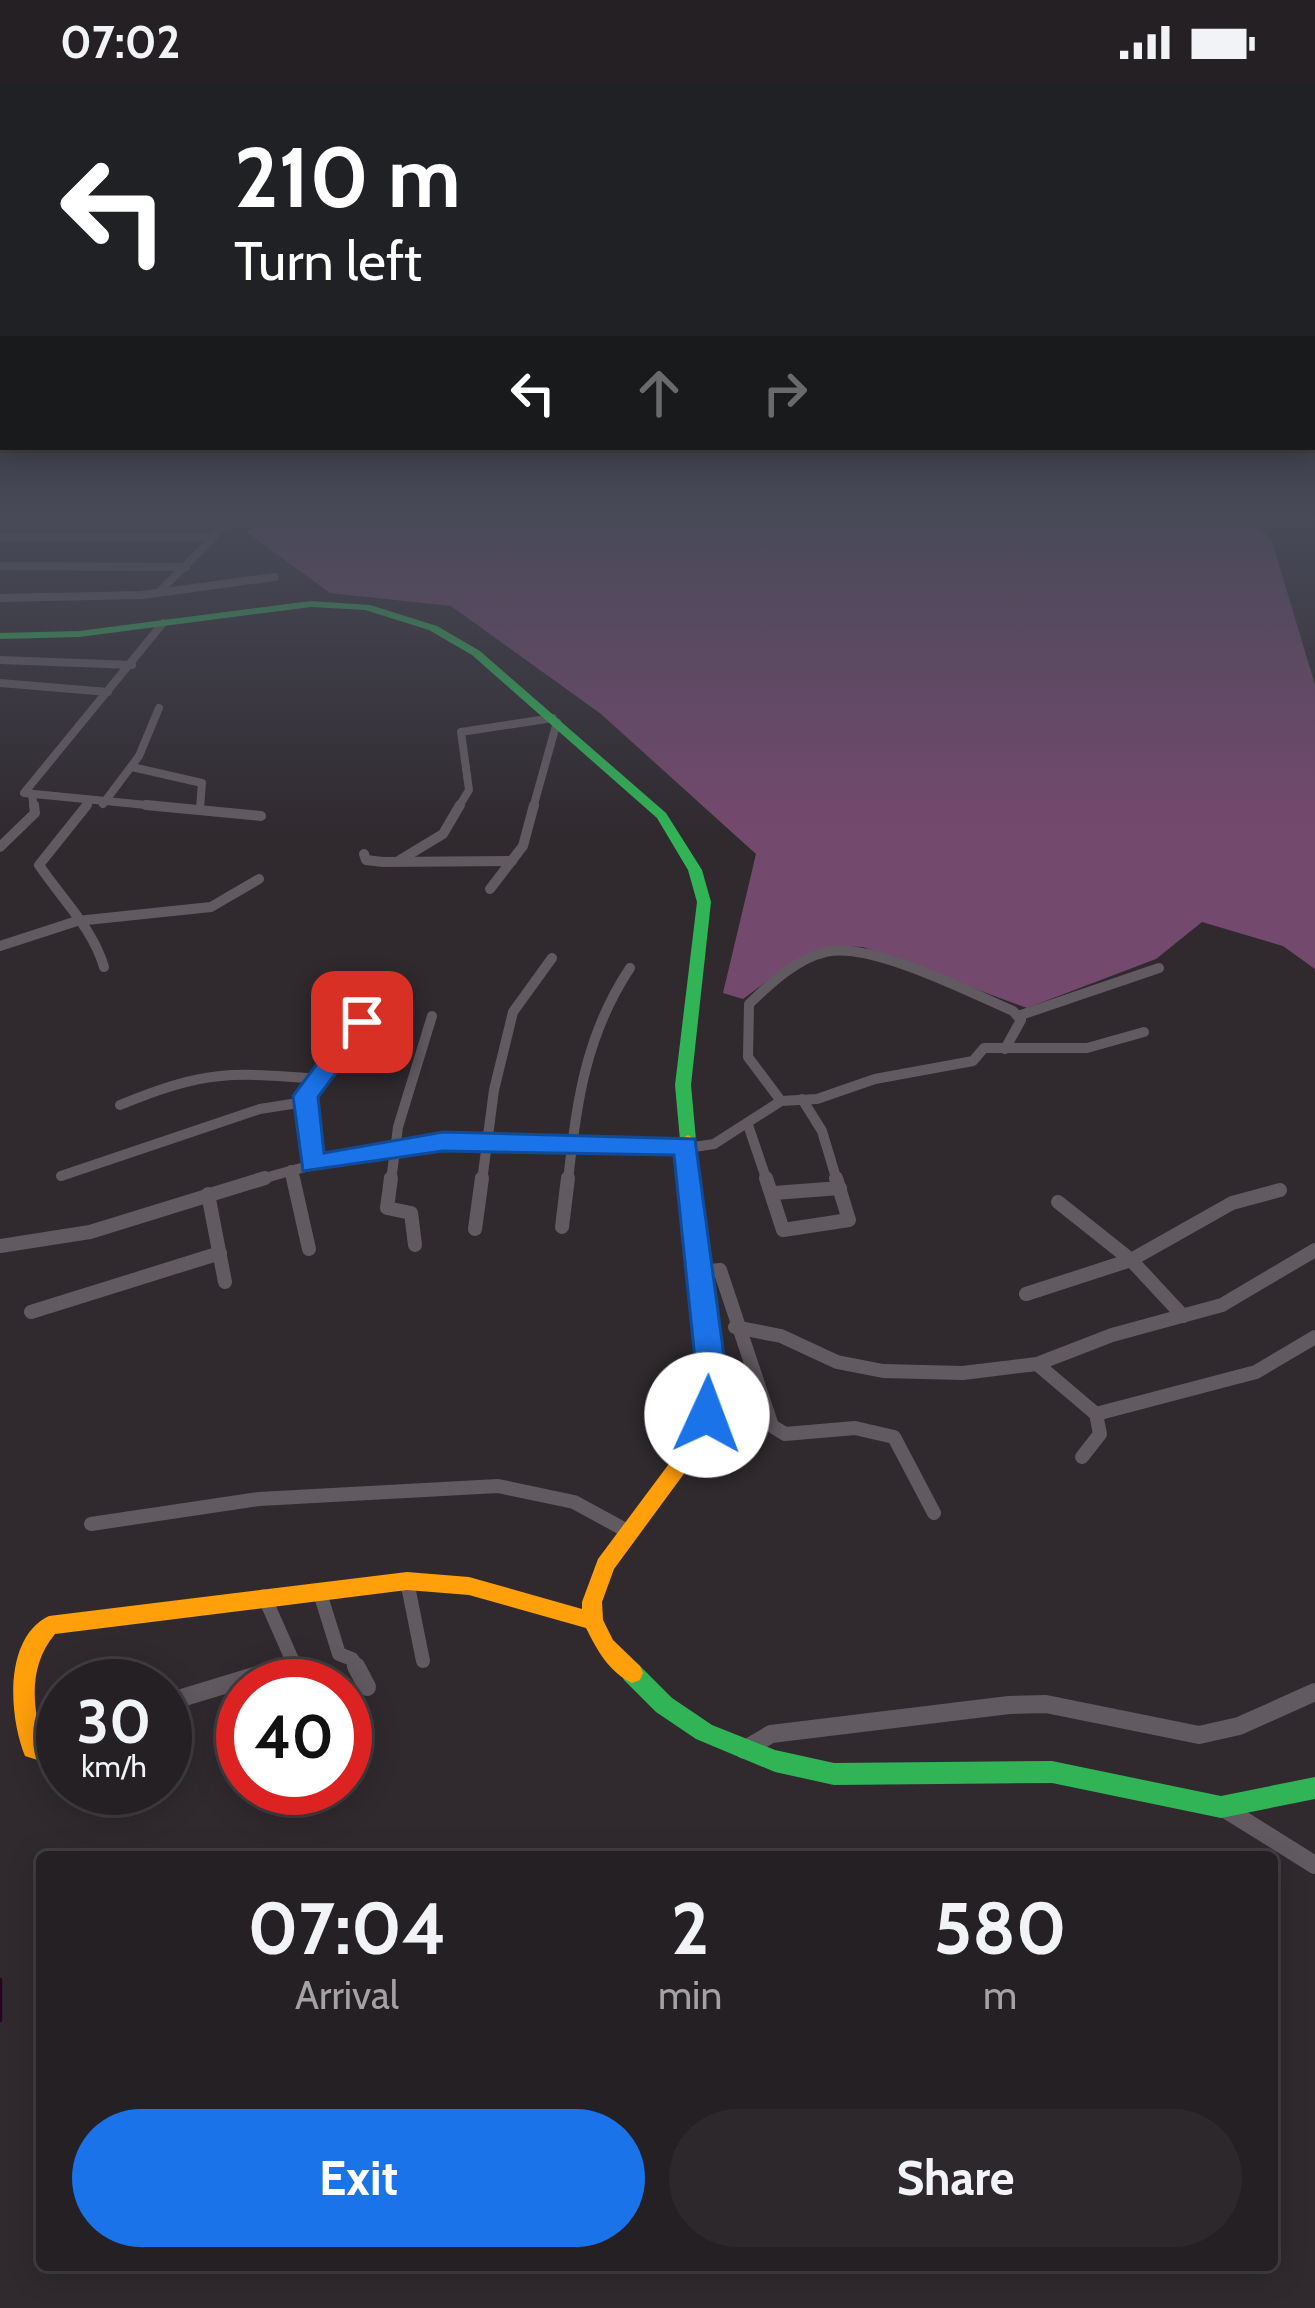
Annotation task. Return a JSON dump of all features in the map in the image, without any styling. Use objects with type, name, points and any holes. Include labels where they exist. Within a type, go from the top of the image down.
[{"type":"street","points":[[0,636],[79,634],[142,626]]},
{"type":"street","points":[[161,626],[23,792],[103,804],[261,816]]},
{"type":"street","points":[[422,626],[476,653],[662,816],[700,884],[697,982],[684,1056],[687,1147],[712,1379],[707,1415],[689,1455],[596,1583],[593,1622],[606,1647],[664,1705],[744,1750],[834,1774],[1052,1772],[1221,1807],[1315,1865]]},
{"type":"street","points":[[0,660],[132,665]]},
{"type":"street","points":[[0,683],[108,692]]},
{"type":"street","points":[[103,804],[132,767],[159,708]]},
{"type":"street","points":[[400,860],[443,834],[469,790],[460,732],[555,720]]},
{"type":"street","points":[[490,889],[524,846],[555,720]]},
{"type":"street","points":[[132,767],[202,783],[200,809]]},
{"type":"street","points":[[0,847],[35,813],[32,795]]},
{"type":"street","points":[[88,802],[39,866],[75,918],[96,938],[104,967]]},
{"type":"street","points":[[364,854],[367,860],[512,861]]},
{"type":"street","points":[[0,946],[75,918],[214,907],[259,879]]},
{"type":"street","points":[[781,1101],[748,1057],[749,1004],[817,956],[837,950],[937,978],[1018,1016],[1022,1020],[1005,1049]]},
{"type":"street","points":[[475,1229],[513,1012],[552,958]]},
{"type":"street","points":[[562,1227],[577,1087],[603,1004],[630,968]]},
{"type":"street","points":[[1018,1016],[1159,968]]},
{"type":"street","points":[[416,1245],[411,1213],[387,1210],[416,1056],[432,1016]]},
{"type":"street","points":[[312,1165],[304,1102],[362,1022]]},
{"type":"street","points":[[0,1246],[59,1238],[291,1170],[398,1146],[488,1141],[708,1147],[781,1101],[975,1060],[984,1048],[1087,1048],[1144,1032]]},
{"type":"street","points":[[120,1105],[185,1078],[236,1072],[320,1079]]},
{"type":"street","points":[[748,1125],[783,1230],[849,1220],[822,1131],[802,1099]]},
{"type":"street","points":[[61,1176],[260,1108],[304,1102]]},
{"type":"street","points":[[291,1170],[309,1249]]},
{"type":"street","points":[[774,1192],[840,1189]]},
{"type":"street","points":[[1026,1294],[1131,1260],[1232,1203],[1280,1190]]},
{"type":"street","points":[[208,1194],[225,1282]]},
{"type":"street","points":[[1058,1202],[1131,1260],[1183,1316]]},
{"type":"street","points":[[735,1327],[781,1336],[837,1362],[883,1371],[963,1373],[1037,1364],[1233,1300],[1258,1279],[1315,1250]]},
{"type":"street","points":[[31,1312],[220,1253]]},
{"type":"street","points":[[699,1272],[720,1270],[735,1327],[772,1426],[785,1434],[855,1428],[894,1437],[934,1513]]},
{"type":"street","points":[[1096,1414],[1256,1372],[1315,1337]]},
{"type":"street","points":[[1037,1364],[1096,1414],[1100,1434],[1082,1457]]},
{"type":"street","points":[[91,1524],[259,1499],[498,1486],[574,1502],[629,1532]]},
{"type":"street","points":[[36,1750],[20,1713],[40,1631],[50,1625],[263,1594],[407,1581],[470,1586],[593,1622]]},
{"type":"street","points":[[407,1581],[423,1661]]},
{"type":"street","points":[[318,1589],[339,1654],[352,1659]]},
{"type":"street","points":[[192,1695],[294,1664],[263,1594]]},
{"type":"street","points":[[744,1750],[771,1734],[1010,1705],[1046,1704],[1214,1734],[1315,1692]]},
{"type":"street","points":[[1221,1807],[1315,1788]]},
{"type":"shaded area","points":[[478,626],[1297,626],[1315,685],[1315,969],[1283,946],[1202,922],[1156,959],[1027,1008],[863,947],[813,954],[743,999],[723,993],[756,854],[601,714]]},
{"type":"waterway","points":[[0,1980],[0,2020]]},
{"type":"traffic: fast","points":[[0,636],[79,634],[143,626]]},
{"type":"traffic: fast","points":[[426,626],[476,653],[662,816],[695,870],[704,902],[683,1085],[688,1140]]},
{"type":"traffic: fast","points":[[632,1673],[664,1705],[704,1732],[775,1761],[834,1774],[1052,1772],[1221,1807],[1315,1788]]},
{"type":"traffic: slow","points":[[632,1673],[606,1647],[593,1621],[592,1602],[605,1565],[698,1440],[711,1394],[688,1140]]},
{"type":"traffic: slow","points":[[36,1750],[26,1717],[24,1684],[30,1652],[49,1625],[407,1581],[469,1586],[593,1621]]},
{"type":"route","points":[[362,1022],[305,1096],[312,1165],[398,1146],[443,1142],[686,1146],[712,1379],[707,1415]]}]
